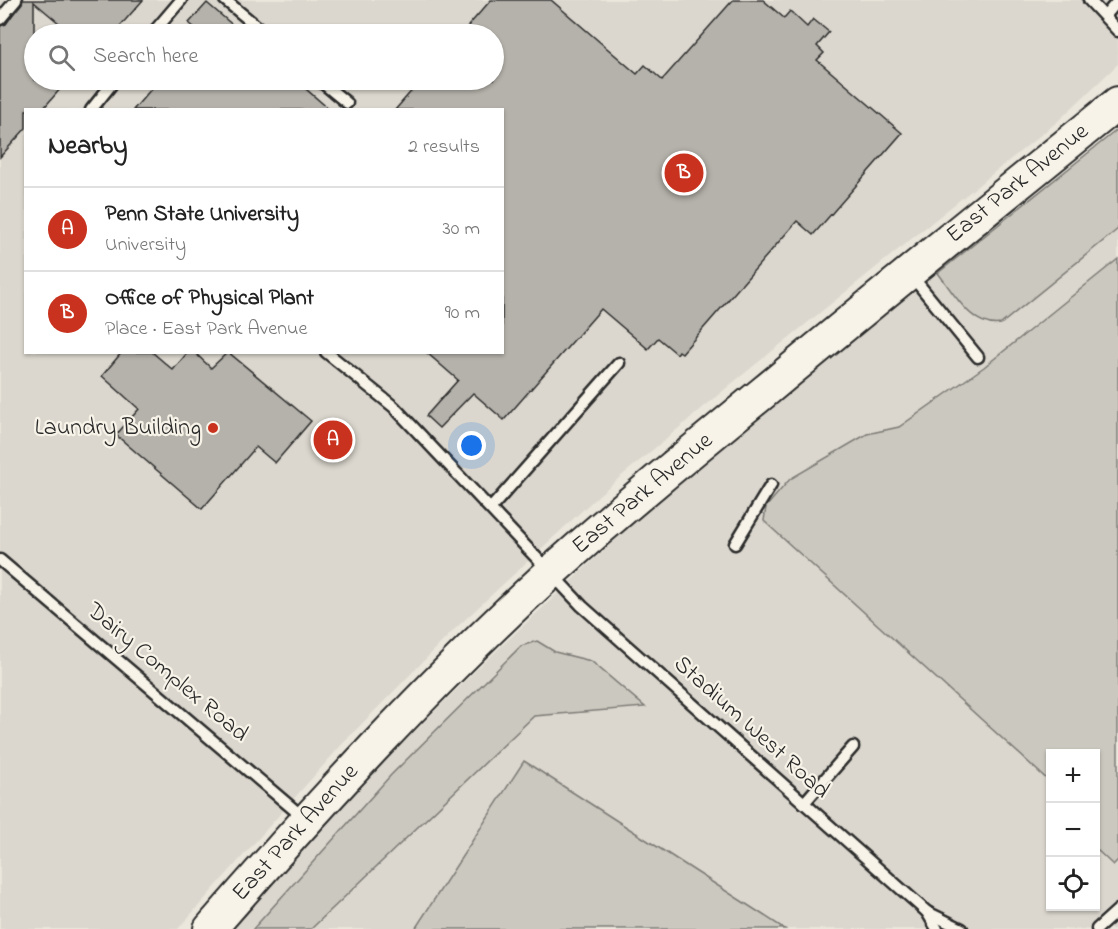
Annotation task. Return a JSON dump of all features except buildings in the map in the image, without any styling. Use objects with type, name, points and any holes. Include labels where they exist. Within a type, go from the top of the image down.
[{"type":"main road","name":"East Park Avenue","points":[[210,929],[306,819],[456,663],[551,572],[631,502],[909,272],[1118,104]]},
{"type":"lane","points":[[0,19],[16,0]]},
{"type":"lane","points":[[161,24],[181,0]]},
{"type":"lane","points":[[225,0],[254,24]]},
{"type":"lane","points":[[1089,0],[1118,31]]},
{"type":"lane","points":[[1105,16],[1118,2]]},
{"type":"lane","points":[[93,108],[108,90]]},
{"type":"lane","points":[[331,90],[347,103]]},
{"type":"lane","points":[[909,272],[978,357]]},
{"type":"lane","name":"Stadium West Road","points":[[328,354],[394,407],[582,606],[927,912]]},
{"type":"lane","points":[[491,508],[619,363]]},
{"type":"lane","points":[[735,544],[771,485]]},
{"type":"lane","name":"Dairy Complex Road","points":[[0,560],[306,819]]},
{"type":"lane","points":[[804,803],[853,747]]},
{"type":"lane","points":[[1097,929],[1118,910]]},
{"type":"lane","points":[[927,912],[937,929]]},
{"type":"lane","points":[[927,912],[962,929]]},
{"type":"shaded area","points":[[0,0],[1118,0],[1118,64],[1058,121],[730,385],[600,494],[456,628],[345,741],[178,929],[0,929]]},
{"type":"shaded area","points":[[1118,129],[1118,929],[231,929],[346,800],[477,669],[623,532],[821,364]]},
{"type":"shaded area","points":[[1118,129],[1118,229],[1001,324],[981,321],[965,308],[938,273]]},
{"type":"shaded area","points":[[1118,259],[1118,860],[1113,865],[1100,853],[1100,749],[1046,749],[1046,778],[764,521],[766,507],[790,479],[867,434],[899,427],[984,367]]},
{"type":"shaded area","points":[[537,641],[555,652],[591,661],[645,707],[534,716],[311,929],[253,929],[391,775],[521,646]]},
{"type":"shaded area","points":[[524,761],[785,929],[415,929]]},
{"type":"place","name":"Office of Physical Plant","points":[[684,173]]},
{"type":"place","name":"Laundry Building","points":[[213,428]]},
{"type":"place","name":"Penn State University","points":[[333,440]]}]
